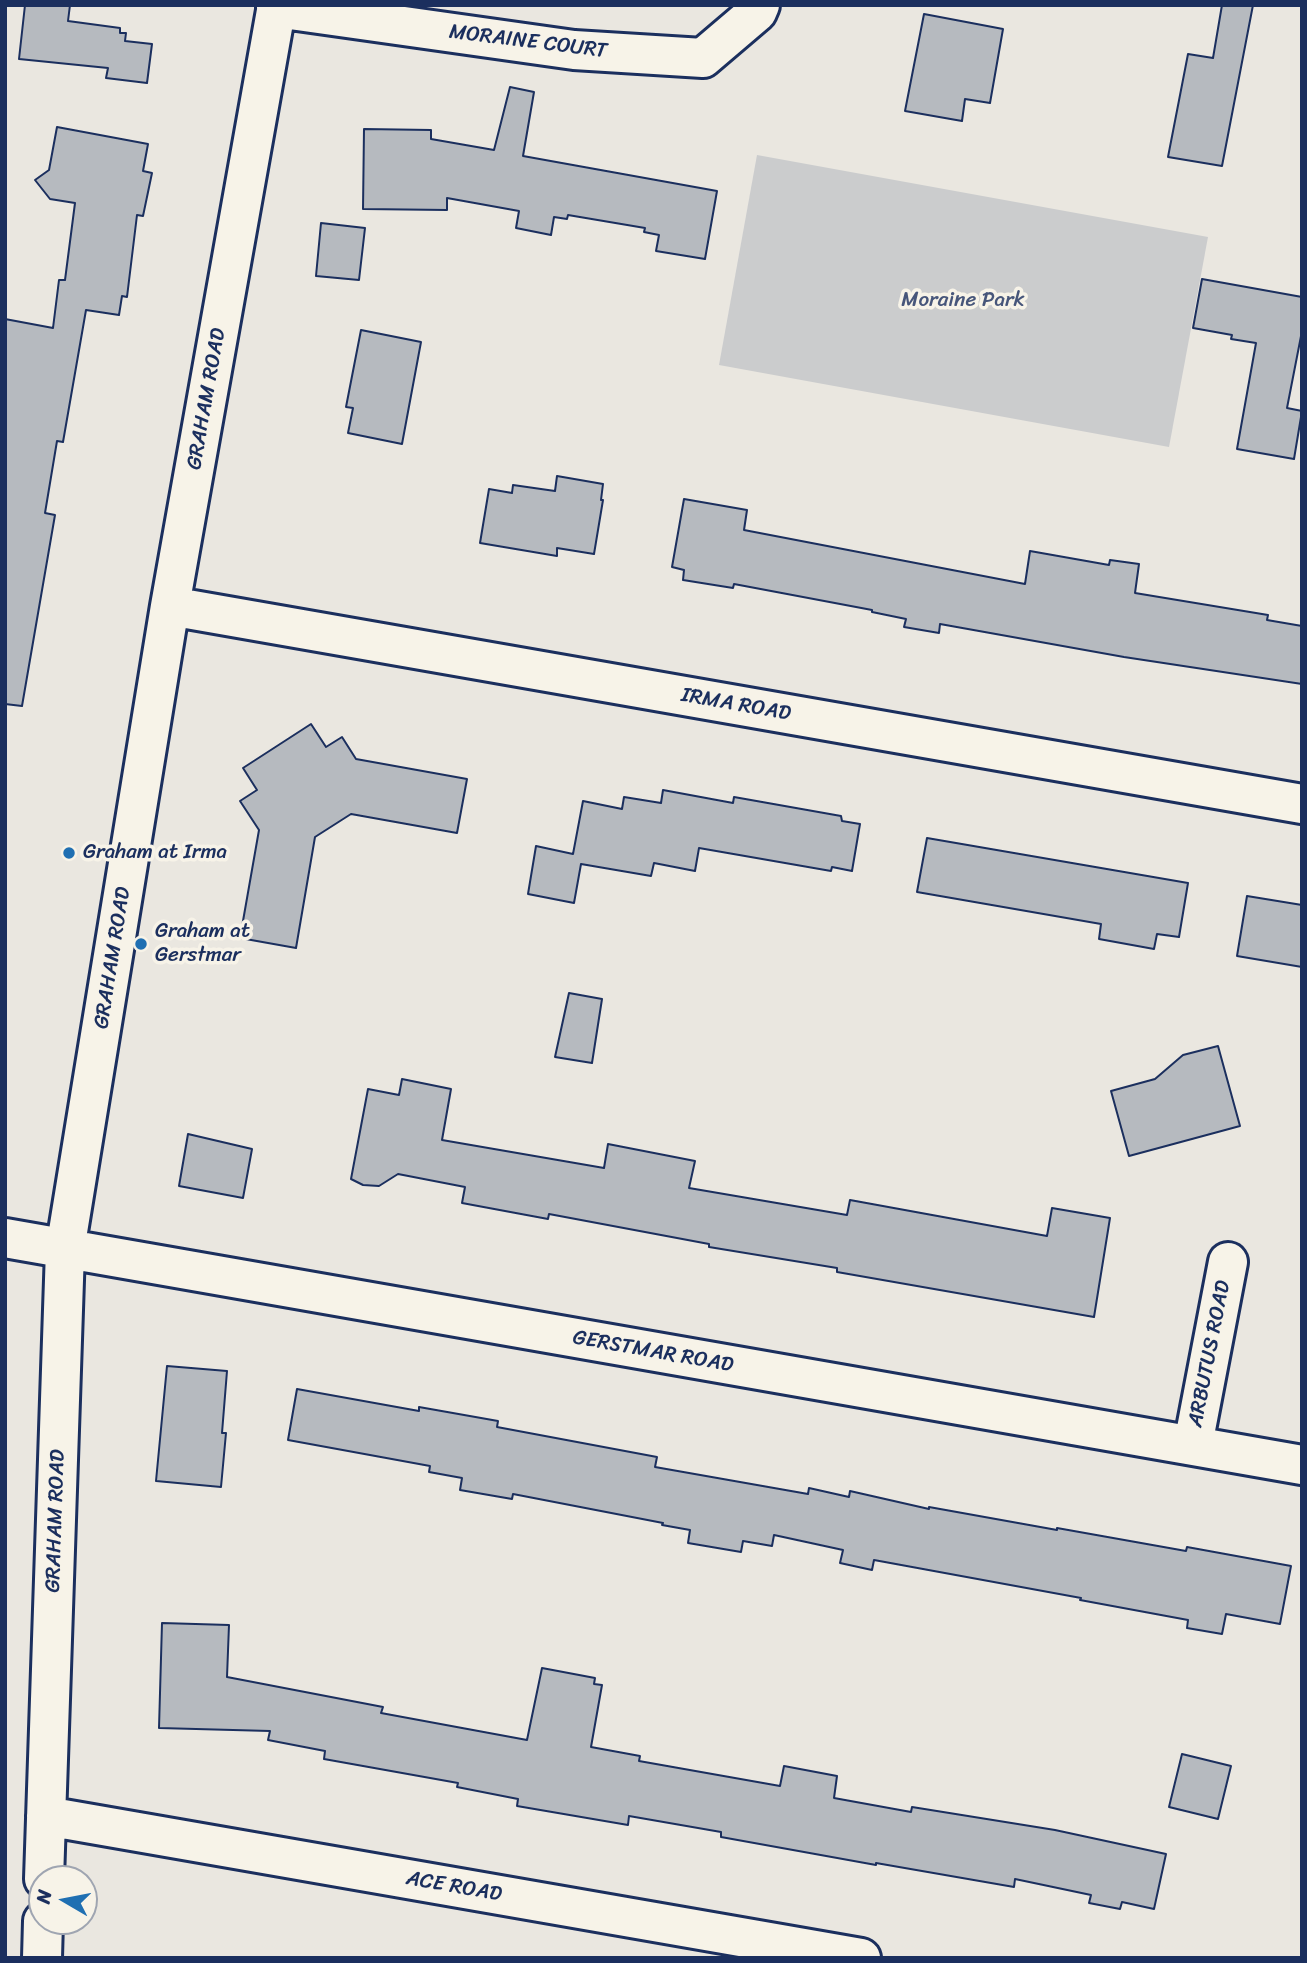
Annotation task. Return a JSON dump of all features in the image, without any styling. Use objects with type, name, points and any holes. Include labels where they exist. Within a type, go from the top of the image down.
[{"type":"street","name":"MORAINE COURT","points":[[276,7],[574,50],[703,58],[757,12],[760,5]]},
{"type":"street","name":"GRAHAM ROAD","points":[[44,1865],[65,1250],[170,606],[276,7]]},
{"type":"street","name":"IRMA ROAD","points":[[170,606],[1302,804]]},
{"type":"street","name":"GERSTMAR ROAD","points":[[5,1238],[1302,1465]]},
{"type":"street","name":"ARBUTUS ROAD","points":[[1193,1445],[1228,1262]]},
{"type":"street","name":"ACE ROAD","points":[[46,1816],[861,1958]]},
{"type":"street","points":[[41,1958],[42,1935]]},
{"type":"green space","name":"Moraine Park","points":[[757,155],[1208,237],[1169,447],[719,365]]},
{"type":"building","points":[[25,5],[70,5],[68,21],[120,28],[120,33],[126,33],[125,41],[152,44],[147,83],[106,78],[108,68],[19,59]]},
{"type":"building","points":[[1222,5],[1253,5],[1222,166],[1168,157],[1188,54],[1213,58]]},
{"type":"building","points":[[924,14],[1003,29],[990,103],[965,99],[962,121],[905,111]]},
{"type":"building","points":[[510,87],[534,92],[523,156],[717,191],[705,259],[656,251],[659,235],[644,232],[645,228],[568,215],[567,219],[554,217],[551,235],[516,228],[519,211],[447,198],[447,210],[363,209],[364,129],[431,130],[431,139],[494,150]]},
{"type":"building","points":[[57,127],[148,144],[143,171],[152,173],[143,216],[137,215],[127,297],[122,296],[119,315],[86,310],[63,442],[57,441],[45,513],[55,515],[22,706],[5,704],[5,319],[53,328],[59,280],[65,280],[75,203],[50,199],[35,180],[49,170]]},
{"type":"building","points":[[321,223],[365,228],[359,280],[316,276]]},
{"type":"building","points":[[1202,279],[1302,297],[1302,331],[1287,408],[1302,411],[1294,459],[1237,449],[1256,343],[1231,339],[1232,335],[1193,328]]},
{"type":"building","points":[[361,330],[421,342],[402,444],[348,433],[353,408],[346,407]]},
{"type":"building","points":[[557,476],[603,484],[594,554],[557,548],[557,556],[480,543],[489,489],[512,493],[513,485],[555,491]]},
{"type":"building","points":[[684,499],[747,510],[744,530],[1025,584],[1030,551],[1109,565],[1110,560],[1139,564],[1135,593],[1268,615],[1267,620],[1302,626],[1302,684],[1124,657],[940,624],[939,633],[904,627],[906,619],[872,610],[734,584],[733,588],[683,580],[684,570],[672,567]]},
{"type":"building","points":[[311,724],[326,747],[342,737],[356,759],[467,779],[457,833],[351,814],[315,837],[296,948],[240,938],[259,830],[240,801],[257,790],[243,768]]},
{"type":"building","points":[[663,790],[733,803],[734,797],[841,816],[842,821],[860,824],[852,871],[832,867],[831,871],[699,848],[695,871],[654,863],[651,876],[581,864],[574,903],[528,894],[536,846],[573,854],[583,801],[622,809],[624,797],[661,803]]},
{"type":"building","points":[[927,838],[1188,883],[1179,937],[1157,934],[1154,949],[1099,939],[1101,924],[917,892]]},
{"type":"building","points":[[1247,896],[1302,905],[1302,967],[1237,956]]},
{"type":"building","points":[[569,993],[602,999],[592,1063],[555,1057]]},
{"type":"building","points":[[1218,1046],[1240,1126],[1129,1156],[1111,1091],[1155,1079],[1183,1055]]},
{"type":"building","points":[[402,1079],[451,1089],[442,1140],[604,1168],[608,1144],[695,1161],[689,1188],[847,1215],[850,1200],[1047,1236],[1052,1208],[1110,1218],[1094,1317],[837,1272],[837,1268],[709,1247],[709,1244],[549,1214],[548,1219],[462,1203],[465,1187],[398,1174],[379,1186],[363,1185],[351,1179],[368,1089],[399,1095]]},
{"type":"building","points":[[188,1134],[252,1149],[243,1198],[179,1186]]},
{"type":"building","points":[[167,1366],[227,1371],[222,1433],[226,1433],[221,1487],[156,1481]]},
{"type":"building","points":[[297,1389],[419,1411],[419,1407],[498,1421],[497,1427],[657,1457],[655,1467],[808,1494],[809,1488],[849,1497],[850,1491],[929,1509],[1186,1551],[1187,1547],[1291,1566],[1280,1624],[1226,1614],[1222,1634],[1187,1628],[1188,1620],[1080,1600],[1081,1598],[874,1560],[872,1570],[840,1563],[843,1550],[774,1535],[772,1546],[743,1541],[741,1552],[688,1543],[690,1530],[662,1525],[663,1523],[513,1494],[512,1499],[460,1490],[462,1478],[429,1472],[430,1466],[288,1440]]},
{"type":"building","points":[[162,1623],[229,1625],[227,1677],[383,1707],[381,1713],[527,1740],[542,1668],[595,1678],[594,1684],[602,1685],[591,1747],[640,1756],[639,1761],[780,1786],[784,1766],[837,1776],[834,1798],[911,1812],[912,1807],[1055,1830],[1166,1854],[1154,1909],[1122,1902],[1120,1909],[1089,1903],[1091,1895],[1015,1879],[1014,1887],[876,1865],[721,1837],[721,1832],[629,1816],[628,1825],[517,1806],[518,1799],[457,1787],[458,1783],[324,1759],[325,1751],[268,1740],[270,1731],[159,1728]]},
{"type":"building","points":[[1182,1754],[1231,1766],[1218,1819],[1169,1807]]},
{"type":"place","name":"Graham at Irma","points":[[69,853]]},
{"type":"place","name":"Graham at Gerstmar","points":[[141,944]]}]
